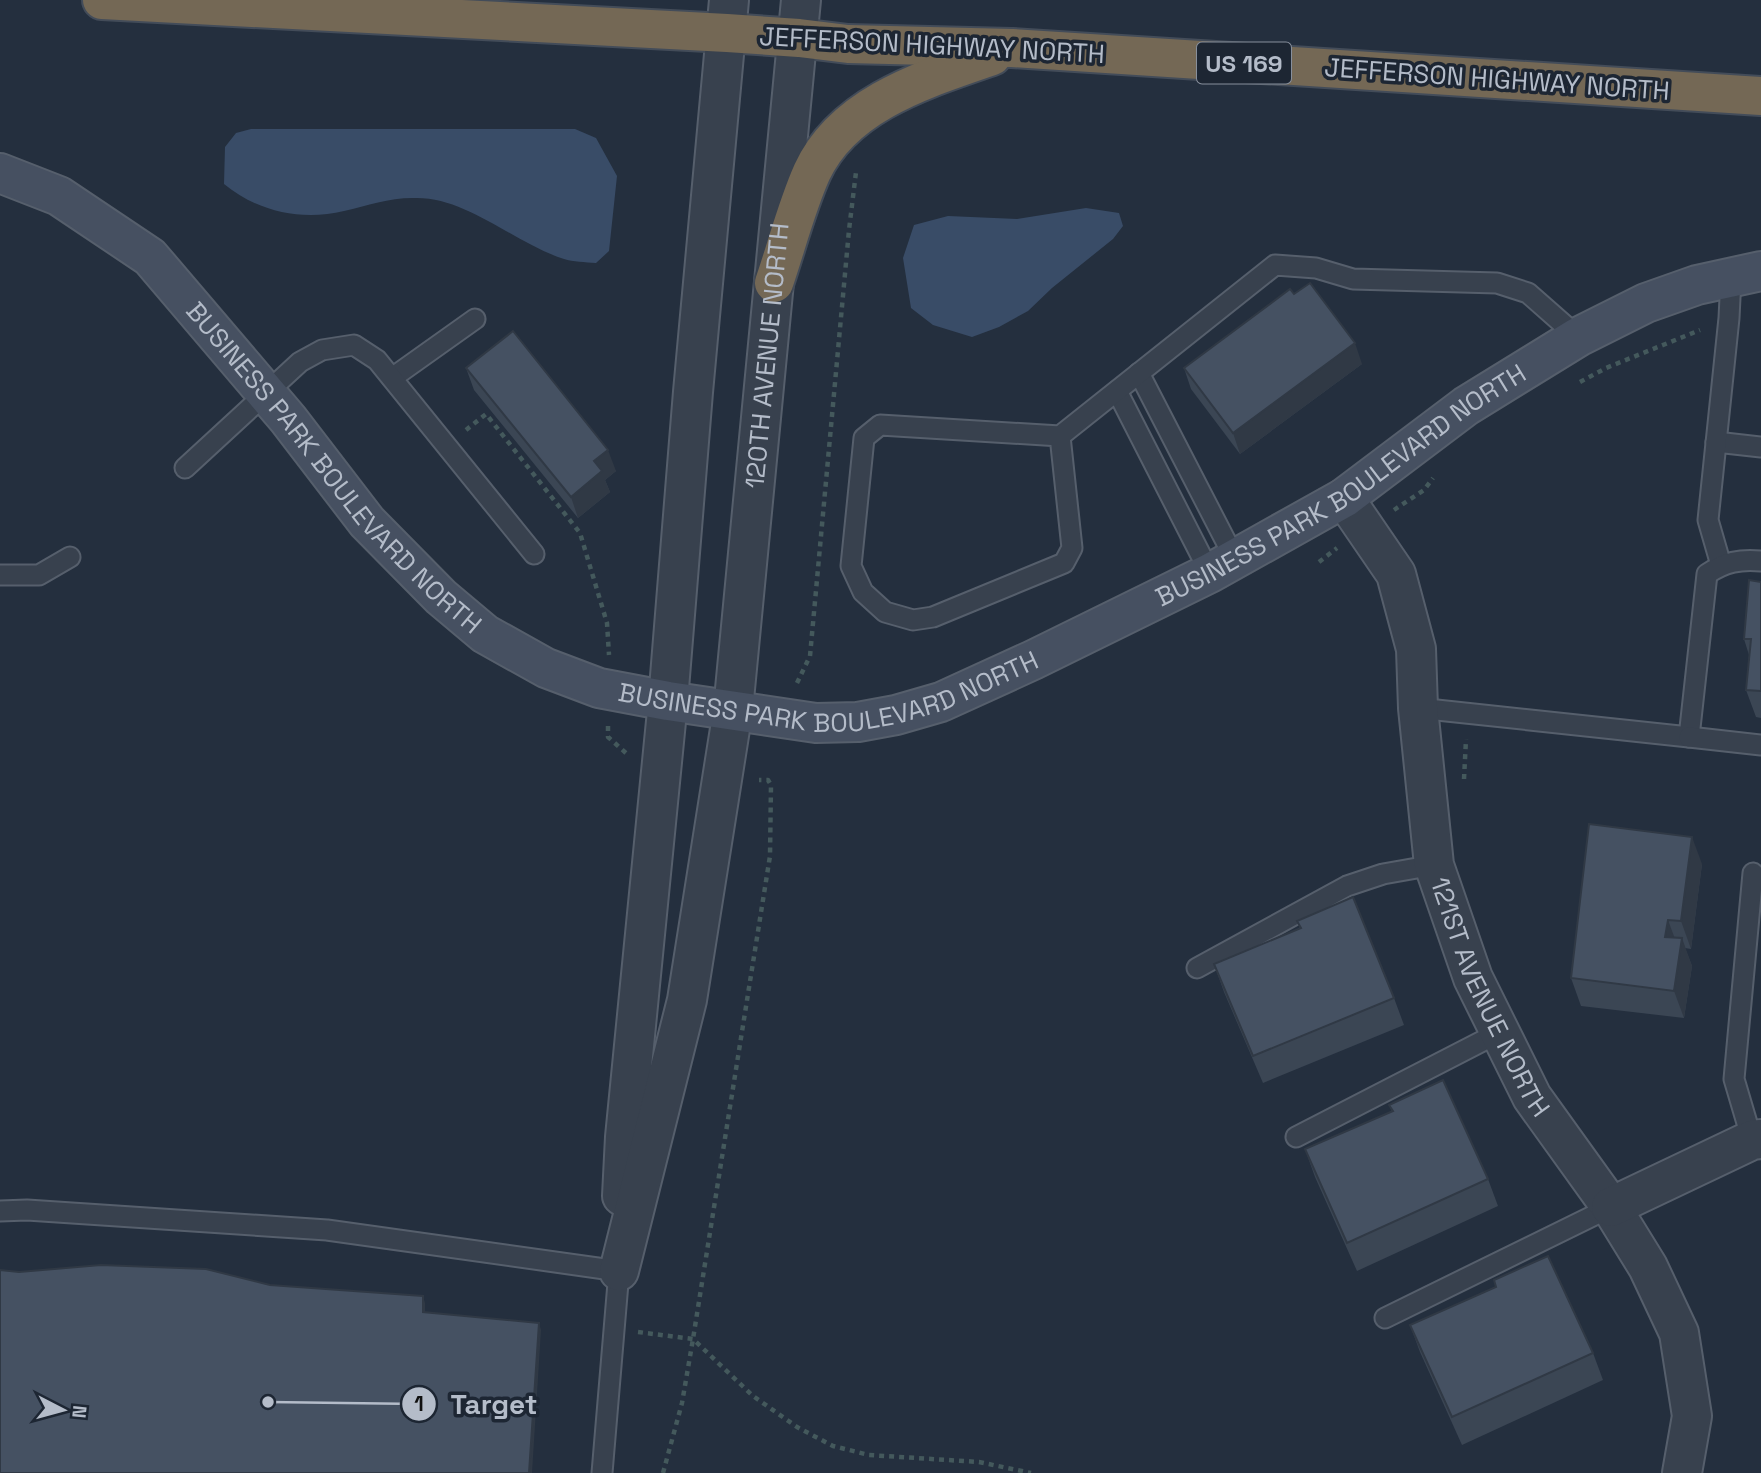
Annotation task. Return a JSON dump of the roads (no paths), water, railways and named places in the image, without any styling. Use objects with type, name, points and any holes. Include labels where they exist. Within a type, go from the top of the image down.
[{"type":"highway","name":"JEFFERSON HIGHWAY NORTH","points":[[102,0],[728,17],[799,38],[848,44],[1012,48],[1761,96]]},
{"type":"highway","points":[[774,283],[813,170],[837,135],[873,106],[927,79],[1012,48]]},
{"type":"street","name":"120TH AVENUE NORTH","points":[[619,1271],[687,1000],[733,710],[801,0]]},
{"type":"street","points":[[619,1271],[625,1137],[668,702],[693,392],[728,17]]},
{"type":"street","name":"BUSINESS PARK BOULEVARD NORTH","points":[[0,173],[58,196],[150,257],[267,393],[367,522],[442,597],[485,634],[546,668],[599,688],[668,702],[816,723],[858,722],[941,702],[1222,566],[1344,498],[1466,406],[1578,337],[1646,303],[1697,285],[1746,274]]},
{"type":"street","name":"121ST AVENUE NORTH","points":[[1344,498],[1396,574],[1416,649],[1418,708],[1434,865],[1473,978],[1532,1097],[1611,1207],[1648,1267],[1679,1333],[1692,1416],[1682,1473]]},
{"type":"street","points":[[1611,1207],[1757,1140]]},
{"type":"lane","points":[[1060,436],[1072,548],[1064,563],[933,617],[913,620],[885,612],[863,592],[851,566],[864,438],[880,425],[1060,436],[1275,265],[1316,268],[1353,279],[1497,283],[1528,293],[1578,337]]},
{"type":"lane","points":[[1721,565],[1708,520],[1729,318],[1746,274]]},
{"type":"lane","points":[[392,378],[475,319]]},
{"type":"lane","points":[[185,468],[300,362],[322,350],[354,345],[377,360],[534,554]]},
{"type":"lane","points":[[1139,373],[1222,566]]},
{"type":"lane","points":[[1117,391],[1222,566]]},
{"type":"lane","points":[[1716,442],[1761,447]]},
{"type":"lane","points":[[0,575],[40,575],[70,557]]},
{"type":"lane","points":[[1689,737],[1707,574],[1721,565],[1743,559],[1761,561]]},
{"type":"lane","points":[[1418,708],[1761,745]]},
{"type":"lane","points":[[1197,968],[1347,886],[1383,874],[1434,865]]},
{"type":"lane","points":[[1753,873],[1734,1079],[1757,1140]]},
{"type":"lane","points":[[1296,1137],[1500,1032]]},
{"type":"lane","points":[[1385,1318],[1611,1207]]},
{"type":"lane","points":[[0,1211],[27,1210],[327,1230],[619,1271],[602,1473]]},
{"type":"water","points":[[251,129],[575,129],[596,138],[617,176],[609,251],[596,263],[564,259],[473,213],[436,200],[398,199],[312,215],[281,212],[266,207],[237,194],[224,184],[225,147],[236,133]]},
{"type":"water","points":[[1086,208],[1119,213],[1123,226],[1113,239],[1028,311],[999,327],[972,337],[933,325],[911,308],[903,258],[914,225],[948,216],[1017,219]]},
{"type":"place","name":"Target","points":[[268,1402]]}]
